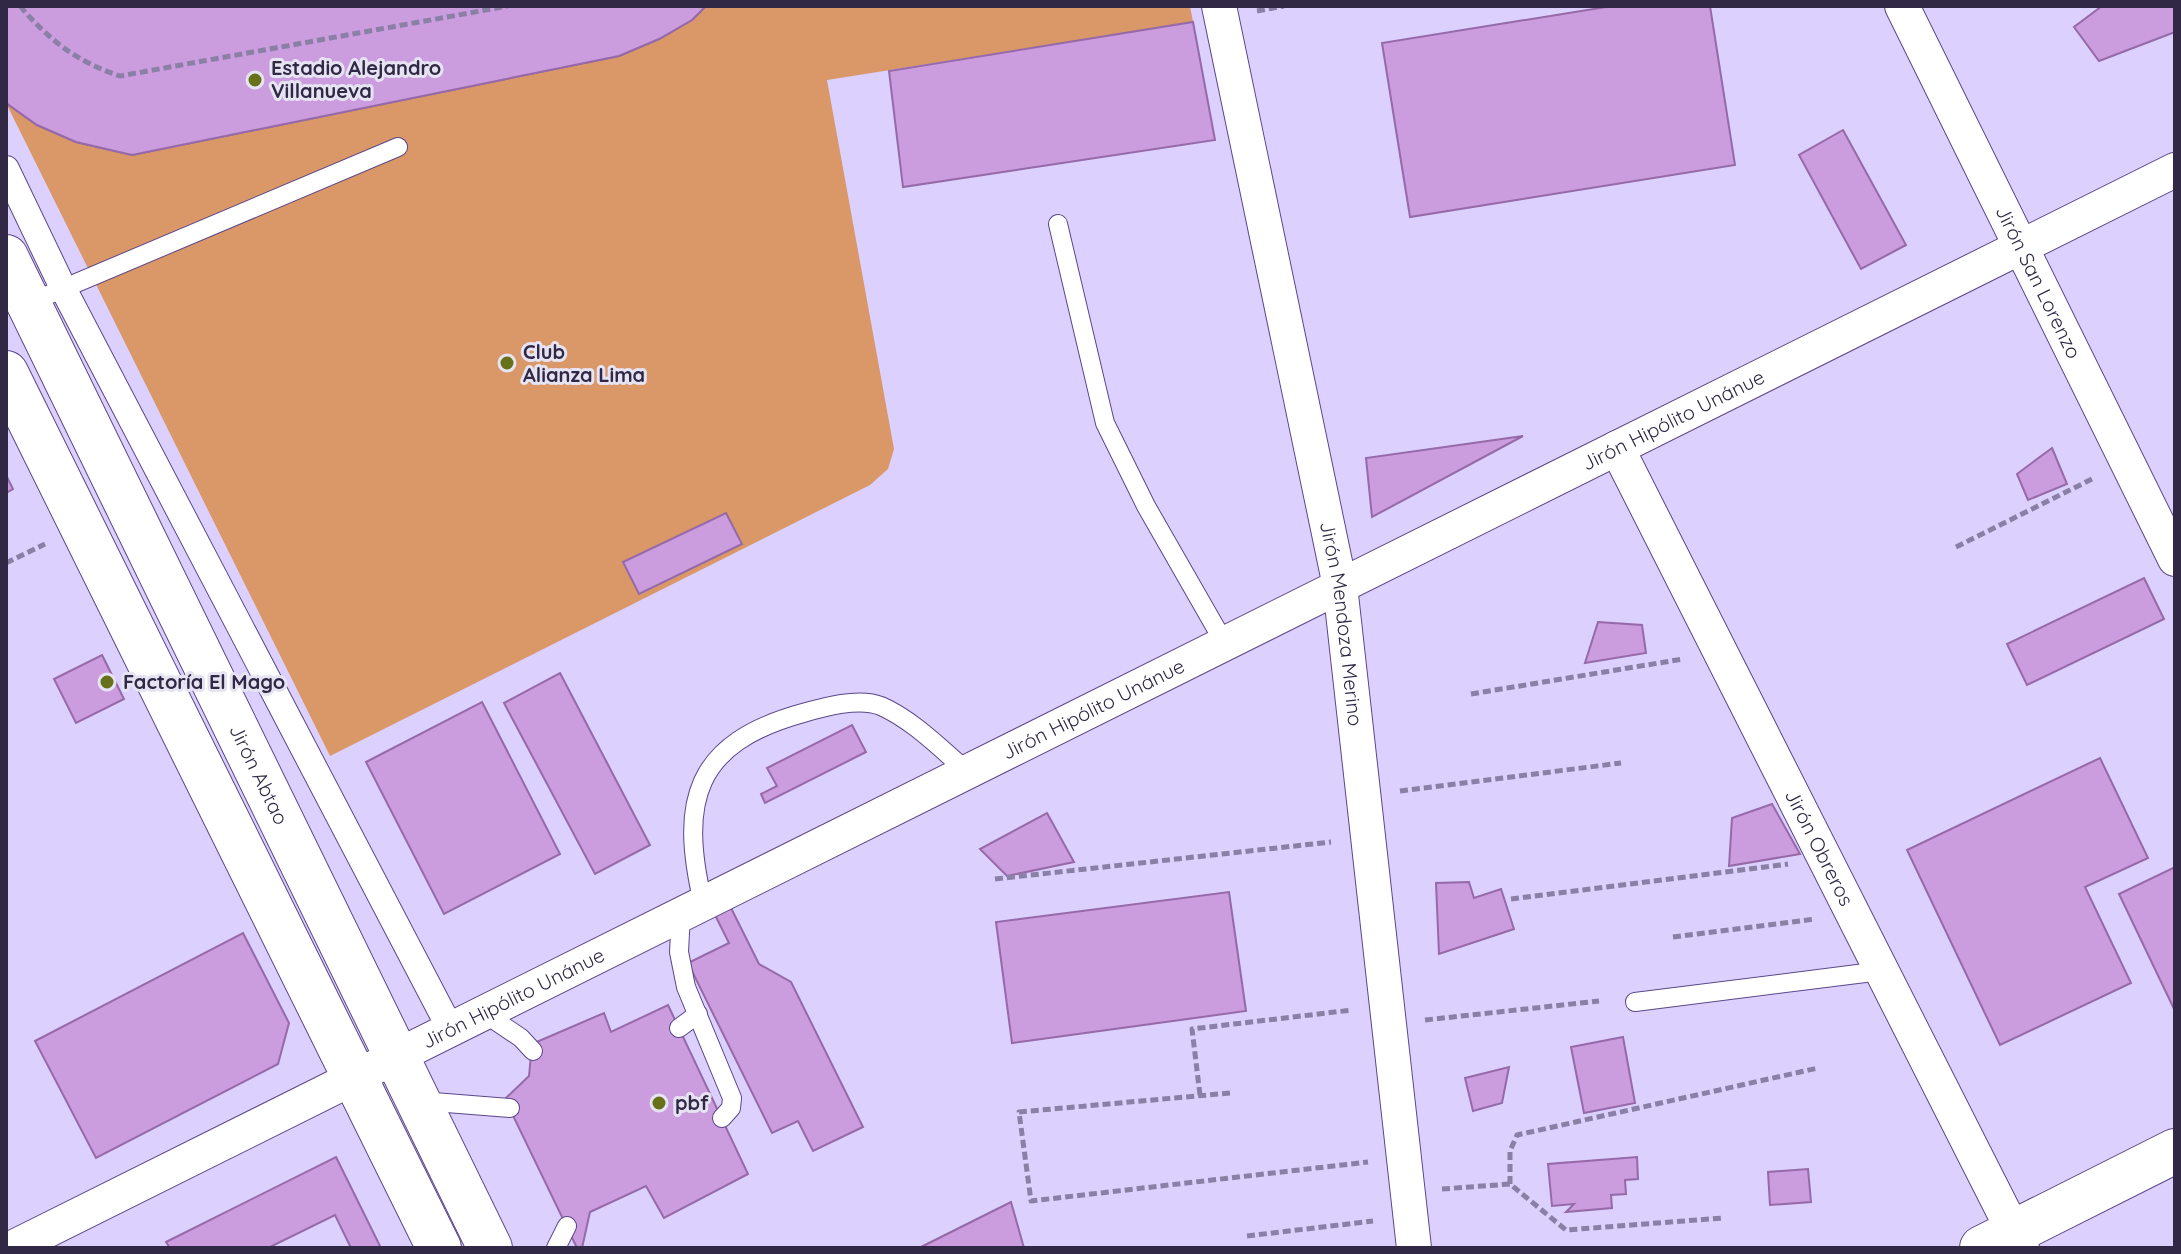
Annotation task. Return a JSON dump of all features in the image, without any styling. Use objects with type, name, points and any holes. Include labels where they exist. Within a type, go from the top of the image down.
[{"type":"street","name":"Jirón Mendoza Merino","points":[[1219,6],[1340,586],[1411,1219]]},
{"type":"street","name":"Jirón San Lorenzo","points":[[1902,6],[2175,559]]},
{"type":"street","points":[[6,169],[46,297],[451,1030]]},
{"type":"street","name":"Jirón Hipólito Unánue","points":[[12,1248],[2175,170]]},
{"type":"street","name":"Jirón Abtao","points":[[6,257],[46,297],[396,1057],[490,1248]]},
{"type":"street","points":[[6,373],[439,1248]]},
{"type":"street","name":"Jirón Obreros","points":[[1617,448],[1881,971],[2006,1243]]},
{"type":"street","points":[[2006,1243],[2175,1151]]},
{"type":"lane","points":[[46,297],[398,147]]},
{"type":"lane","points":[[1058,224],[1105,423],[1146,506],[1225,644]]},
{"type":"lane","points":[[722,1118],[731,1108],[732,1098],[681,969],[692,908],[690,829],[699,791],[723,753],[763,726],[831,706],[879,705],[928,738],[968,772]]},
{"type":"lane","points":[[1635,1002],[1881,971]]},
{"type":"lane","points":[[484,1013],[521,1038],[533,1051]]},
{"type":"lane","points":[[679,1028],[698,1014]]},
{"type":"lane","points":[[418,1100],[510,1108]]},
{"type":"lane","points":[[556,1248],[567,1226]]},
{"type":"path","points":[[20,6],[47,37],[89,66],[120,76],[508,6]]},
{"type":"path","points":[[1956,547],[2127,461]]},
{"type":"path","points":[[1471,694],[1721,653]]},
{"type":"path","points":[[1364,796],[1621,763]]},
{"type":"path","points":[[995,879],[1368,838]]},
{"type":"path","points":[[1511,899],[1825,859]]},
{"type":"path","points":[[1673,937],[1853,914]]},
{"type":"path","points":[[1200,1095],[1192,1029],[1599,1001]]},
{"type":"path","points":[[1510,1184],[1510,1151],[1517,1135],[1818,1068]]},
{"type":"path","points":[[1230,1093],[1019,1112],[1031,1201],[1405,1158]]},
{"type":"path","points":[[1510,1184],[1566,1230],[1723,1218]]},
{"type":"path","points":[[1247,1236],[1411,1219],[1510,1184]]},
{"type":"shaded area","name":"Club Alianza Lima","points":[[6,6],[1190,6],[1193,22],[827,80],[894,449],[888,469],[870,485],[330,756],[6,103]]},
{"type":"building","name":"Estadio Alejandro Villanueva","points":[[6,6],[706,6],[692,20],[659,39],[619,56],[132,155],[76,142],[37,125],[6,103]]},
{"type":"building","name":"Estadio Alejandro Villanueva","points":[[6,6],[706,6],[692,20],[659,39],[619,56],[132,155],[76,142],[37,125],[6,103]]},
{"type":"building","points":[[1612,6],[1710,6],[1735,165],[1410,217],[1382,43]]},
{"type":"building","points":[[2102,6],[2175,6],[2175,32],[2099,61],[2074,27]]},
{"type":"building","points":[[1193,22],[1215,140],[903,187],[889,71]]},
{"type":"building","points":[[1843,130],[1906,245],[1861,269],[1799,155]]},
{"type":"building","points":[[1523,436],[1372,517],[1366,458]]},
{"type":"building","points":[[2052,448],[2067,484],[2028,500],[2017,474]]},
{"type":"building","points":[[6,475],[13,489],[6,493]]},
{"type":"building","points":[[726,513],[742,544],[639,594],[623,562]]},
{"type":"building","points":[[2144,578],[2164,619],[2027,685],[2007,644]]},
{"type":"building","points":[[1598,622],[1642,625],[1646,653],[1585,663]]},
{"type":"building","points":[[102,655],[124,699],[76,723],[54,679]]},
{"type":"building","points":[[560,673],[650,845],[595,874],[504,703]]},
{"type":"building","points":[[482,702],[560,854],[444,914],[366,762]]},
{"type":"building","points":[[852,725],[866,752],[765,803],[761,794],[777,786],[767,768]]},
{"type":"building","points":[[2100,758],[2148,858],[2085,887],[2131,983],[2000,1045],[1907,850]]},
{"type":"building","points":[[1772,804],[1800,854],[1729,866],[1732,818]]},
{"type":"building","points":[[1047,813],[1074,862],[1007,876],[980,849]]},
{"type":"building","points":[[2175,867],[2175,1011],[2119,894]]},
{"type":"building","points":[[1469,882],[1474,898],[1501,889],[1514,929],[1439,954],[1436,883]]},
{"type":"building","points":[[1229,892],[1246,1011],[1012,1043],[996,922]]},
{"type":"building","points":[[728,902],[759,964],[791,982],[863,1127],[813,1151],[798,1121],[772,1133],[688,963],[729,943],[712,909]]},
{"type":"building","points":[[243,933],[289,1023],[278,1064],[96,1158],[35,1041]]},
{"type":"building","points":[[668,1005],[748,1174],[664,1218],[646,1186],[590,1212],[582,1248],[577,1248],[505,1099],[529,1076],[532,1044],[604,1013],[611,1032]]},
{"type":"building","points":[[1623,1037],[1635,1103],[1584,1113],[1571,1047]]},
{"type":"building","points":[[1509,1067],[1502,1103],[1473,1111],[1465,1078]]},
{"type":"building","points":[[336,1157],[381,1248],[351,1248],[335,1215],[268,1248],[170,1248],[166,1242]]},
{"type":"building","points":[[1637,1157],[1638,1179],[1625,1180],[1626,1194],[1611,1195],[1612,1208],[1566,1212],[1574,1204],[1552,1206],[1548,1164]]},
{"type":"building","points":[[1808,1169],[1811,1202],[1770,1205],[1768,1172]]},
{"type":"building","points":[[1011,1202],[1024,1248],[919,1248]]},
{"type":"place","name":"Estadio Alejandro Villanueva","points":[[255,80]]},
{"type":"place","name":"Club Alianza Lima","points":[[507,363]]},
{"type":"place","name":"Factoría El Mago","points":[[107,682]]},
{"type":"place","name":"pbf","points":[[659,1103]]}]
